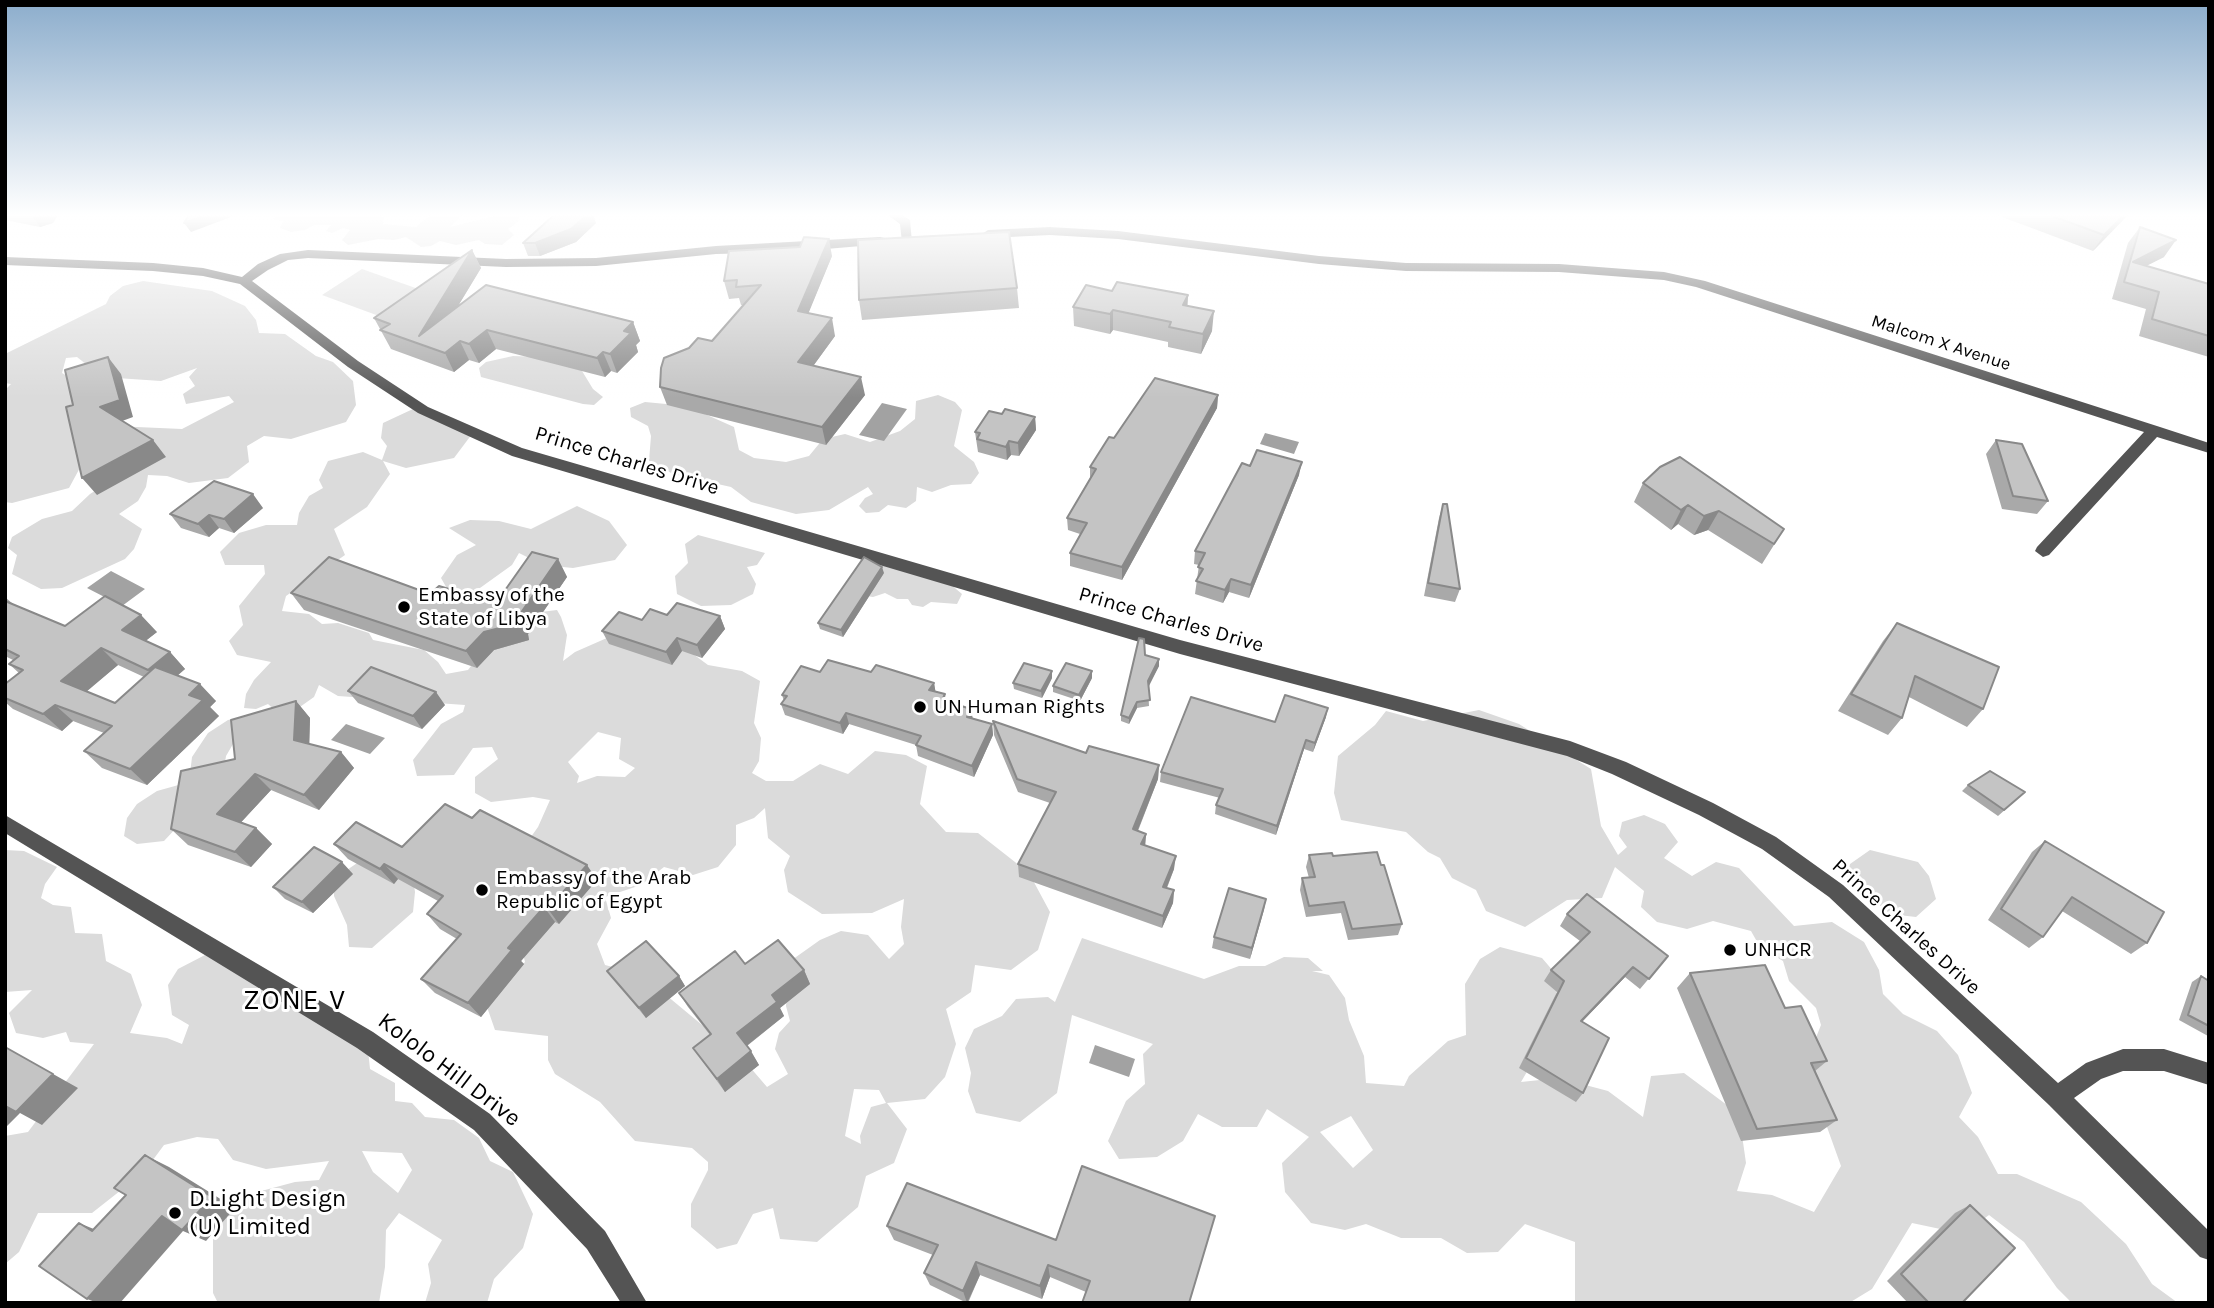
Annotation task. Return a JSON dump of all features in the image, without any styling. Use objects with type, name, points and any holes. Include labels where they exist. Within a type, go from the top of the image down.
[{"type":"street","name":"Prince Charles Drive","points":[[226,276],[244,281],[354,364],[423,410],[517,452],[1180,647],[1570,749],[1619,768],[1706,809],[1769,843],[1836,891],[2057,1097],[2209,1248]]},
{"type":"street","points":[[244,281],[251,276]]},
{"type":"street","name":"Malcom X Avenue","points":[[1664,276],[1700,284],[2209,448]]},
{"type":"street","points":[[2043,551],[2155,430]]},
{"type":"street","name":"Kololo Hill Drive","points":[[5,823],[365,1040],[482,1122],[523,1161],[590,1233],[635,1303]]},
{"type":"street","points":[[2057,1097],[2094,1071],[2123,1060],[2164,1060],[2209,1074]]},
{"type":"shaded area","points":[[351,276],[382,276],[438,296],[398,323],[322,295]]},
{"type":"shaded area","points":[[143,281],[212,291],[245,306],[256,320],[259,333],[285,334],[316,356],[333,362],[353,381],[356,405],[346,422],[291,439],[264,436],[247,446],[249,462],[228,478],[189,483],[167,476],[148,475],[146,487],[138,501],[119,514],[142,529],[134,549],[125,559],[62,588],[41,589],[12,574],[17,555],[8,548],[12,537],[42,519],[72,511],[90,494],[131,468],[82,464],[69,488],[12,503],[5,502],[5,390],[11,384],[5,383],[5,354],[106,304],[110,296],[123,286]],"holes":[[[77,357],[102,377],[161,381],[197,368],[189,377],[195,386],[183,394],[186,404],[229,396],[234,402],[182,429],[114,426],[71,378],[62,373],[66,358]]]},
{"type":"shaded area","points":[[513,356],[540,357],[579,366],[593,389],[603,397],[594,405],[583,404],[481,377],[479,368],[486,362]]},
{"type":"shaded area","points":[[938,395],[955,402],[962,410],[954,446],[974,462],[979,473],[971,484],[951,485],[932,492],[917,487],[916,501],[906,508],[888,505],[879,512],[866,513],[859,506],[865,498],[873,494],[868,487],[829,510],[796,514],[751,502],[731,487],[673,474],[649,461],[651,436],[648,426],[631,417],[630,408],[645,402],[687,406],[734,427],[739,450],[754,458],[786,462],[809,456],[823,439],[845,434],[870,442],[900,431],[915,419],[916,401]]},
{"type":"shaded area","points":[[882,403],[907,409],[884,441],[859,435]]},
{"type":"shaded area","points":[[413,409],[472,434],[454,458],[406,468],[383,461],[390,474],[367,507],[334,529],[345,555],[286,596],[282,611],[309,614],[322,624],[338,623],[369,633],[373,640],[424,650],[438,662],[446,674],[468,670],[477,658],[541,612],[557,610],[561,617],[567,635],[563,661],[575,652],[616,634],[670,637],[708,665],[742,671],[760,681],[754,723],[761,738],[759,761],[752,773],[766,781],[793,781],[820,764],[848,774],[875,751],[906,755],[927,766],[920,804],[946,832],[978,833],[1029,873],[1050,912],[1038,950],[1011,970],[975,965],[971,992],[946,1009],[956,1044],[945,1077],[925,1099],[887,1103],[907,1129],[894,1163],[866,1176],[858,1207],[817,1242],[780,1239],[773,1208],[753,1214],[737,1244],[717,1249],[691,1227],[691,1204],[708,1170],[708,1162],[692,1148],[635,1141],[600,1102],[555,1074],[548,1060],[548,1036],[495,1030],[487,1007],[506,981],[525,962],[521,945],[528,841],[538,827],[550,800],[533,797],[491,802],[475,793],[475,777],[498,759],[492,747],[473,748],[454,775],[417,776],[413,760],[441,724],[463,712],[465,705],[338,696],[319,685],[314,697],[297,709],[277,712],[268,704],[256,709],[244,708],[246,694],[254,680],[271,662],[237,655],[229,641],[243,625],[239,606],[265,574],[264,565],[225,565],[220,552],[239,533],[266,525],[297,525],[299,513],[309,496],[323,488],[319,480],[328,461],[363,452],[382,460],[387,446],[381,438],[383,423]],"holes":[[[598,732],[621,738],[619,759],[635,768],[625,777],[597,776],[577,783],[579,776],[568,762]],[[765,808],[768,838],[790,856],[784,870],[788,892],[822,914],[872,913],[904,899],[901,927],[904,944],[889,959],[868,935],[841,931],[820,940],[789,962],[786,1006],[790,1021],[779,1033],[775,1049],[788,1074],[767,1087],[743,1059],[666,995],[652,977],[605,965],[597,944],[611,918],[605,897],[641,885],[664,867],[693,875],[718,867],[736,845],[736,825],[754,818]],[[854,1089],[879,1090],[886,1103],[871,1107],[860,1136],[861,1144],[845,1136]]]},
{"type":"shaded area","points":[[1265,433],[1299,442],[1294,454],[1260,444]]},
{"type":"shaded area","points":[[577,506],[609,521],[627,545],[615,560],[573,568],[543,565],[519,553],[512,565],[473,593],[449,592],[441,578],[457,555],[476,545],[449,528],[470,520],[499,521],[531,529]]},
{"type":"shaded area","points":[[698,535],[765,553],[757,565],[747,567],[756,584],[753,594],[731,605],[701,606],[677,594],[675,576],[688,563],[685,544]]},
{"type":"shaded area","points":[[881,563],[949,583],[962,594],[957,604],[931,602],[923,607],[912,605],[908,599],[897,599],[885,593],[873,597],[859,595],[860,569]]},
{"type":"shaded area","points":[[111,571],[145,589],[122,606],[87,588]]},
{"type":"shaded area","points":[[1479,710],[1519,724],[1591,769],[1601,826],[1618,855],[1627,847],[1619,836],[1622,822],[1644,815],[1665,824],[1678,842],[1664,858],[1692,876],[1716,862],[1739,868],[1794,926],[1832,922],[1864,942],[1879,970],[1883,994],[1903,1014],[1937,1031],[1958,1055],[1972,1093],[1959,1117],[1978,1137],[1998,1174],[2017,1174],[2081,1202],[2126,1244],[2152,1284],[2178,1303],[2072,1303],[2057,1288],[2024,1242],[1989,1215],[1964,1234],[1912,1223],[1872,1289],[1849,1303],[1575,1303],[1575,1242],[1525,1224],[1498,1252],[1467,1253],[1441,1238],[1401,1238],[1366,1224],[1345,1230],[1311,1223],[1285,1192],[1282,1163],[1309,1137],[1267,1109],[1257,1127],[1222,1127],[1198,1114],[1183,1141],[1157,1157],[1119,1159],[1108,1141],[1126,1101],[1145,1084],[1143,1054],[1153,1044],[1072,1015],[1057,1093],[1020,1122],[976,1113],[968,1091],[971,1073],[965,1048],[974,1029],[1002,1016],[1016,999],[1048,997],[1055,1002],[1082,938],[1204,979],[1239,966],[1265,966],[1284,957],[1308,958],[1323,971],[1312,971],[1329,975],[1345,998],[1349,1020],[1364,1056],[1366,1083],[1404,1086],[1409,1076],[1448,1041],[1466,1035],[1465,984],[1480,959],[1500,947],[1542,958],[1560,979],[1543,1044],[1521,1082],[1559,1078],[1608,1091],[1643,1117],[1651,1076],[1684,1073],[1739,1114],[1746,1163],[1737,1191],[1772,1195],[1814,1212],[1841,1166],[1818,1102],[1809,1055],[1821,1025],[1816,1008],[1789,981],[1783,961],[1760,947],[1751,931],[1713,921],[1687,929],[1657,922],[1641,907],[1644,891],[1615,867],[1602,898],[1567,900],[1525,927],[1486,911],[1476,890],[1452,878],[1440,858],[1428,852],[1406,832],[1341,820],[1334,793],[1338,756],[1375,725],[1386,711],[1423,721]],"holes":[[[1351,1116],[1373,1150],[1353,1168],[1320,1132]]]},
{"type":"shaded area","points":[[251,715],[252,730],[233,744],[226,756],[224,769],[190,774],[192,757],[208,733],[228,720]]},
{"type":"shaded area","points":[[346,724],[385,738],[370,754],[331,740]]},
{"type":"shaded area","points":[[182,784],[178,826],[164,841],[137,844],[124,836],[127,818],[137,804],[157,791]]},
{"type":"shaded area","points":[[5,850],[24,851],[57,867],[45,884],[41,898],[53,905],[71,907],[75,933],[102,934],[106,961],[131,974],[142,1005],[130,1033],[167,1038],[182,1044],[189,1025],[172,1015],[168,985],[178,969],[205,955],[367,1040],[370,1069],[395,1083],[395,1101],[412,1103],[425,1117],[454,1120],[479,1138],[490,1161],[513,1172],[533,1214],[523,1248],[494,1279],[487,1303],[425,1303],[431,1283],[428,1264],[442,1240],[399,1213],[386,1230],[385,1267],[379,1303],[218,1303],[213,1293],[213,1226],[235,1198],[295,1182],[319,1180],[329,1161],[266,1169],[233,1160],[218,1139],[197,1137],[164,1145],[144,1172],[92,1213],[38,1213],[19,1252],[5,1264],[5,1136],[28,1132],[94,1044],[70,1042],[66,1032],[43,1038],[16,1033],[9,1013],[32,990],[5,992]],"holes":[[[362,1151],[402,1153],[412,1170],[398,1193],[373,1172]]]},
{"type":"shaded area","points":[[1870,850],[1918,862],[1929,876],[1936,899],[1916,917],[1890,914],[1847,877],[1850,864]]},
{"type":"shaded area","points":[[363,859],[411,864],[415,892],[413,912],[372,948],[349,947],[347,925],[334,896],[334,884],[344,872]]},
{"type":"shaded area","points":[[1095,1045],[1135,1059],[1129,1077],[1089,1063]]},
{"type":"building","points":[[434,276],[456,276],[419,336],[486,285],[633,322],[624,331],[631,333],[610,354],[603,352],[597,358],[487,330],[469,344],[460,341],[445,353],[380,330],[390,324],[374,318]]},
{"type":"building","points":[[725,276],[813,276],[798,311],[832,318],[798,362],[861,377],[822,427],[660,387],[664,358],[689,348],[698,338],[712,341],[761,285],[736,287],[737,280],[724,281]]},
{"type":"building","points":[[859,276],[1015,276],[1017,288],[859,300]]},
{"type":"building","points":[[2126,276],[2182,276],[2209,284],[2209,336],[2152,319],[2159,292],[2124,282]]},
{"type":"building","points":[[1117,282],[1188,295],[1183,305],[1214,311],[1203,334],[1169,327],[1171,322],[1113,310],[1110,314],[1073,307],[1086,285],[1112,291]]},
{"type":"building","points":[[108,357],[120,400],[100,407],[153,440],[82,478],[66,407],[73,405],[65,370]]},
{"type":"building","points":[[1155,378],[1218,395],[1122,567],[1070,553],[1087,523],[1067,518],[1096,469],[1090,467],[1109,437],[1114,438]]},
{"type":"building","points":[[1005,409],[1035,417],[1018,443],[1009,441],[1006,447],[977,439],[980,433],[975,432],[989,411],[1002,414]]},
{"type":"building","points":[[1996,440],[2022,444],[2048,501],[2013,496]]},
{"type":"building","points":[[1257,450],[1302,462],[1251,585],[1231,579],[1225,590],[1196,581],[1203,569],[1198,567],[1205,553],[1195,551],[1242,463],[1250,466]]},
{"type":"building","points":[[1680,457],[1784,529],[1774,544],[1719,511],[1704,516],[1688,505],[1681,510],[1643,483],[1660,467]]},
{"type":"building","points":[[214,481],[253,494],[224,519],[209,515],[198,524],[170,514]]},
{"type":"building","points":[[1443,504],[1447,504],[1460,589],[1428,583]]},
{"type":"building","points":[[532,552],[558,559],[518,617],[519,623],[484,632],[466,651],[291,593],[329,557],[430,594],[439,586],[496,603]]},
{"type":"building","points":[[864,557],[882,567],[841,630],[818,623]]},
{"type":"building","points":[[105,596],[141,615],[122,630],[170,652],[148,670],[101,648],[61,681],[115,703],[155,667],[200,684],[189,695],[203,700],[130,769],[84,751],[112,726],[55,705],[43,714],[5,698],[5,684],[23,670],[9,664],[19,656],[5,649],[5,601],[65,626]]},
{"type":"building","points":[[677,603],[720,616],[697,645],[677,638],[666,652],[602,631],[619,612],[642,620],[650,609],[667,615]]},
{"type":"building","points":[[1897,623],[1999,667],[1983,709],[1915,676],[1902,718],[1851,694]]},
{"type":"building","points":[[1139,638],[1144,639],[1145,655],[1159,659],[1148,681],[1150,700],[1137,702],[1129,718],[1121,715]]},
{"type":"building","points":[[828,660],[871,672],[876,665],[934,683],[929,690],[945,694],[942,700],[971,709],[967,717],[992,724],[972,766],[916,745],[921,736],[846,713],[840,723],[781,704],[787,696],[782,695],[801,666],[820,672]]},
{"type":"building","points":[[1024,663],[1052,671],[1041,691],[1013,683]]},
{"type":"building","points":[[1066,663],[1092,671],[1079,695],[1053,686]]},
{"type":"building","points":[[371,667],[436,692],[413,716],[348,691]]},
{"type":"building","points":[[1285,695],[1328,708],[1315,743],[1306,740],[1277,826],[1216,805],[1223,789],[1161,772],[1191,697],[1275,722]]},
{"type":"building","points":[[296,701],[294,740],[341,752],[304,795],[255,774],[217,814],[256,828],[235,852],[171,829],[181,771],[235,759],[231,720]]},
{"type":"building","points":[[993,721],[1086,753],[1089,746],[1159,765],[1133,829],[1146,834],[1141,844],[1176,856],[1163,887],[1174,890],[1163,916],[1018,864],[1056,792],[1017,779]]},
{"type":"building","points":[[1990,771],[2025,792],[2004,810],[1968,785]]},
{"type":"building","points":[[445,804],[472,818],[480,810],[587,865],[548,909],[544,907],[508,948],[512,950],[468,1003],[421,979],[461,934],[427,914],[443,896],[384,864],[380,869],[334,844],[356,822],[402,847]]},
{"type":"building","points":[[2045,841],[2164,912],[2147,943],[2072,897],[2043,937],[2001,909]]},
{"type":"building","points":[[314,847],[342,862],[302,902],[273,887]]},
{"type":"building","points":[[1377,852],[1381,865],[1384,865],[1402,924],[1352,929],[1344,902],[1309,906],[1302,878],[1315,877],[1309,855]]},
{"type":"building","points":[[1229,888],[1266,899],[1252,948],[1214,937]]},
{"type":"building","points":[[1587,894],[1668,956],[1649,979],[1633,967],[1581,1021],[1609,1038],[1583,1093],[1526,1058],[1564,981],[1551,970],[1590,932],[1567,914]]},
{"type":"building","points":[[778,940],[804,970],[772,995],[777,1002],[737,1033],[751,1051],[717,1079],[693,1048],[711,1034],[679,993],[735,951],[745,964]]},
{"type":"building","points":[[646,941],[679,976],[639,1008],[607,971]]},
{"type":"building","points":[[1765,965],[1785,1008],[1801,1006],[1827,1061],[1811,1063],[1837,1120],[1757,1129],[1690,973]]},
{"type":"building","points":[[2201,976],[2209,981],[2209,1026],[2188,1015]]},
{"type":"building","points":[[5,1047],[53,1074],[16,1112],[5,1106]]},
{"type":"building","points":[[145,1155],[212,1197],[182,1230],[162,1216],[87,1299],[39,1266],[79,1223],[92,1231],[126,1195],[114,1188]]},
{"type":"building","points":[[1082,1166],[1215,1216],[1189,1303],[1082,1303],[1090,1281],[1048,1265],[1040,1286],[976,1262],[963,1291],[924,1273],[938,1245],[887,1226],[907,1183],[1056,1240]]},
{"type":"building","points":[[1970,1205],[2015,1248],[1962,1303],[1929,1303],[1901,1274]]},
{"type":"place","name":"Embassy of the State of Libya","points":[[404,607]]},
{"type":"place","name":"UN Human Rights","points":[[920,707]]},
{"type":"place","name":"Embassy of the Arab Republic of Egypt","points":[[482,890]]},
{"type":"place","name":"UNHCR","points":[[1730,950]]},
{"type":"place","name":"D.Light Design (U) Limited","points":[[175,1213]]},
{"type":"district","name":"ZONE V","points":[[295,1001]]}]
